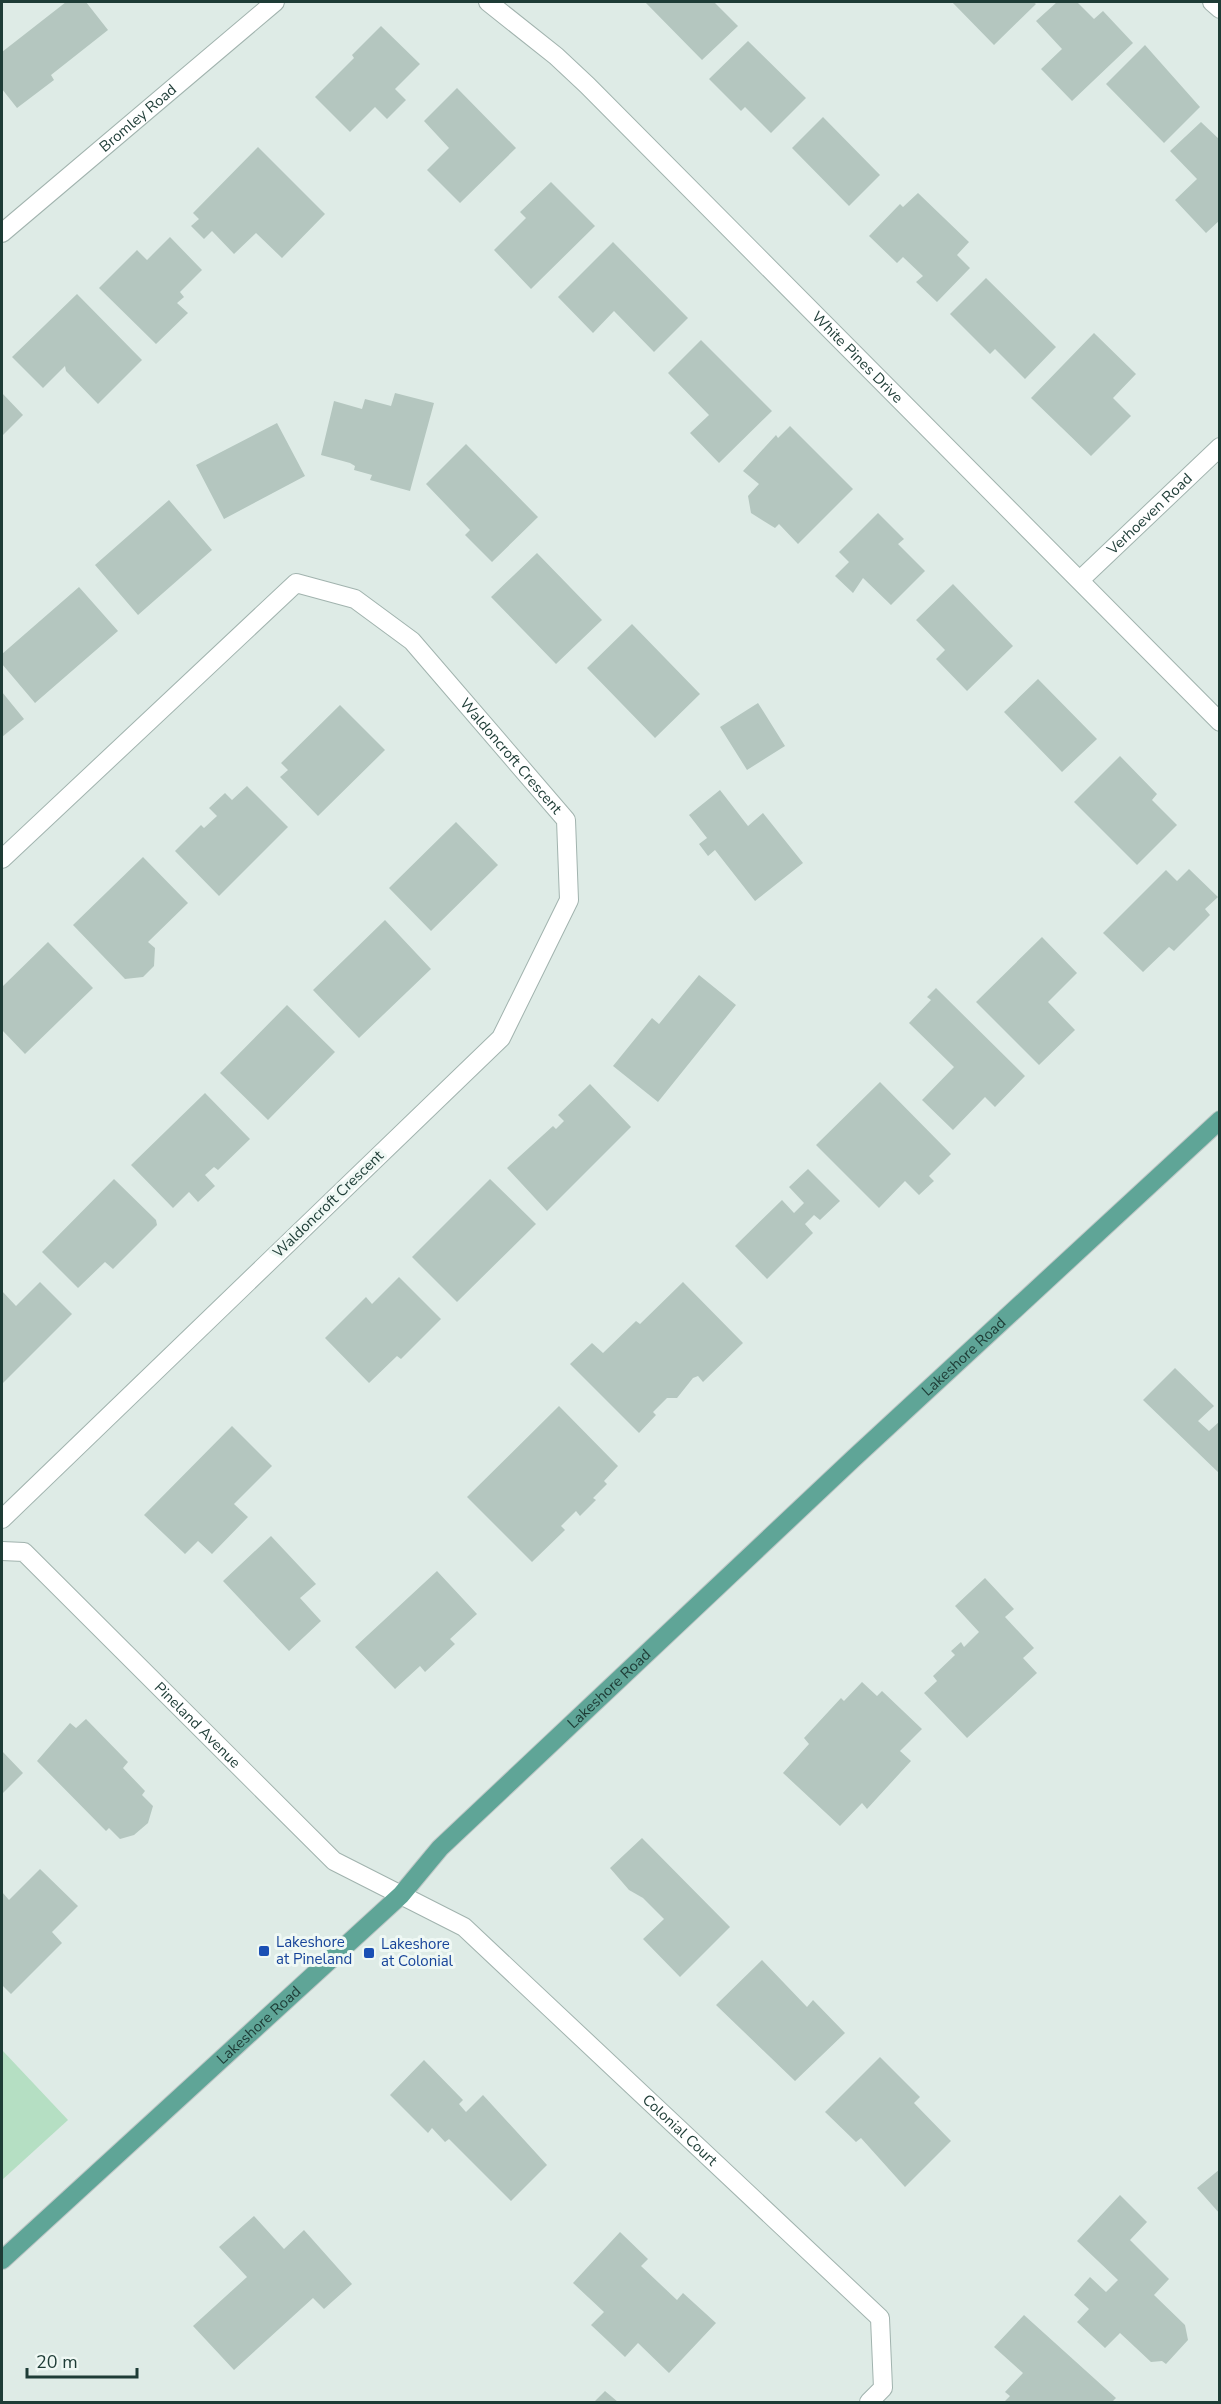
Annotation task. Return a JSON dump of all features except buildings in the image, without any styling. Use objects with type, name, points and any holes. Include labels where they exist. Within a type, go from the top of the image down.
[{"type":"main road","name":"Lakeshore Road","points":[[2,2260],[401,1895],[449,1840],[880,1434],[1220,1120]]},
{"type":"street","name":"Bromley Road","points":[[3,229],[275,2]]},
{"type":"street","name":"White Pines Drive","points":[[488,2],[556,56],[587,85],[1220,722]]},
{"type":"street","points":[[1212,2],[1220,9]]},
{"type":"street","name":"Verhoeven Road","points":[[1080,580],[1220,447]]},
{"type":"street","name":"Waldoncroft Crescent","points":[[2,859],[296,584],[355,599],[412,641],[420,650],[566,820],[569,900],[501,1038],[2,1518]]},
{"type":"street","name":"Pineland Avenue","points":[[2,1551],[24,1552],[334,1861],[401,1895]]},
{"type":"street","name":"Colonial Court","points":[[401,1895],[464,1927],[880,2318],[884,2388],[869,2403]]},
{"type":"green space","points":[[2,2050],[68,2120],[2,2180]]},
{"type":"place","name":"Lakeshore at Pineland","points":[[264,1951]]},
{"type":"place","name":"Lakeshore at Colonial","points":[[369,1953]]}]
